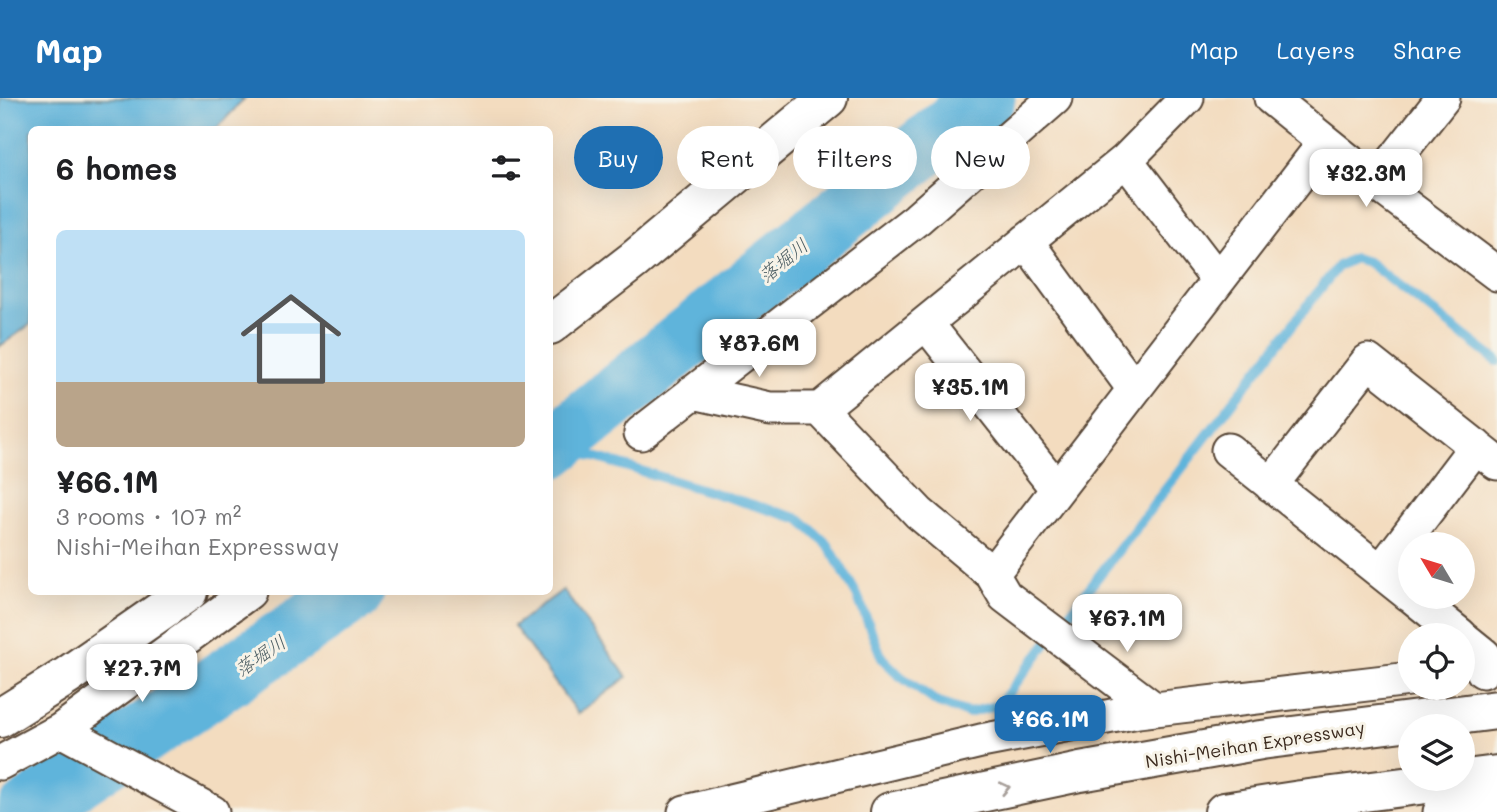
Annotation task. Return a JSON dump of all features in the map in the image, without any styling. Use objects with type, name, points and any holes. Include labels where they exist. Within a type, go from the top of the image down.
[{"type":"main road","points":[[553,323],[634,260],[828,98]]},
{"type":"main road","points":[[0,718],[67,676],[184,595]]},
{"type":"main road","name":"Nishi-Meihan Expressway","points":[[890,812],[1080,772],[1261,740],[1497,710]]},
{"type":"main road","points":[[1224,812],[1497,775]]},
{"type":"street","points":[[641,433],[916,219],[1055,98]]},
{"type":"street","points":[[694,392],[770,409],[820,409],[1126,160],[1187,98]]},
{"type":"street","points":[[1271,98],[1376,183],[1497,274]]},
{"type":"street","points":[[1376,183],[1443,98]]},
{"type":"street","points":[[992,574],[1325,142]]},
{"type":"street","points":[[1126,160],[1218,280]]},
{"type":"street","points":[[1026,241],[1134,389]]},
{"type":"street","points":[[926,323],[1057,489]]},
{"type":"street","points":[[1271,485],[1368,360],[1487,454],[1381,571]]},
{"type":"street","points":[[820,409],[919,513],[992,574],[1005,596],[1154,709]]},
{"type":"street","points":[[1228,450],[1398,585]]},
{"type":"street","points":[[0,763],[69,735],[245,595]]},
{"type":"street","points":[[1427,609],[1478,654]]},
{"type":"street","points":[[685,812],[981,741],[1154,709],[1398,680]]},
{"type":"street","points":[[69,735],[212,812]]},
{"type":"street","points":[[1440,812],[1497,807]]},
{"type":"water","points":[[0,98],[245,98],[219,126],[28,126],[28,326],[0,346]]},
{"type":"water","points":[[563,590],[627,677],[578,714],[514,626]]},
{"type":"waterway","name":"落堀川","points":[[553,447],[985,98]]},
{"type":"waterway","points":[[555,445],[800,519],[828,545],[857,595],[882,658],[900,676],[938,703],[968,713],[999,705],[1338,266],[1354,258],[1368,262],[1497,361]]},
{"type":"waterway","name":"落堀川","points":[[27,812],[350,595]]}]
